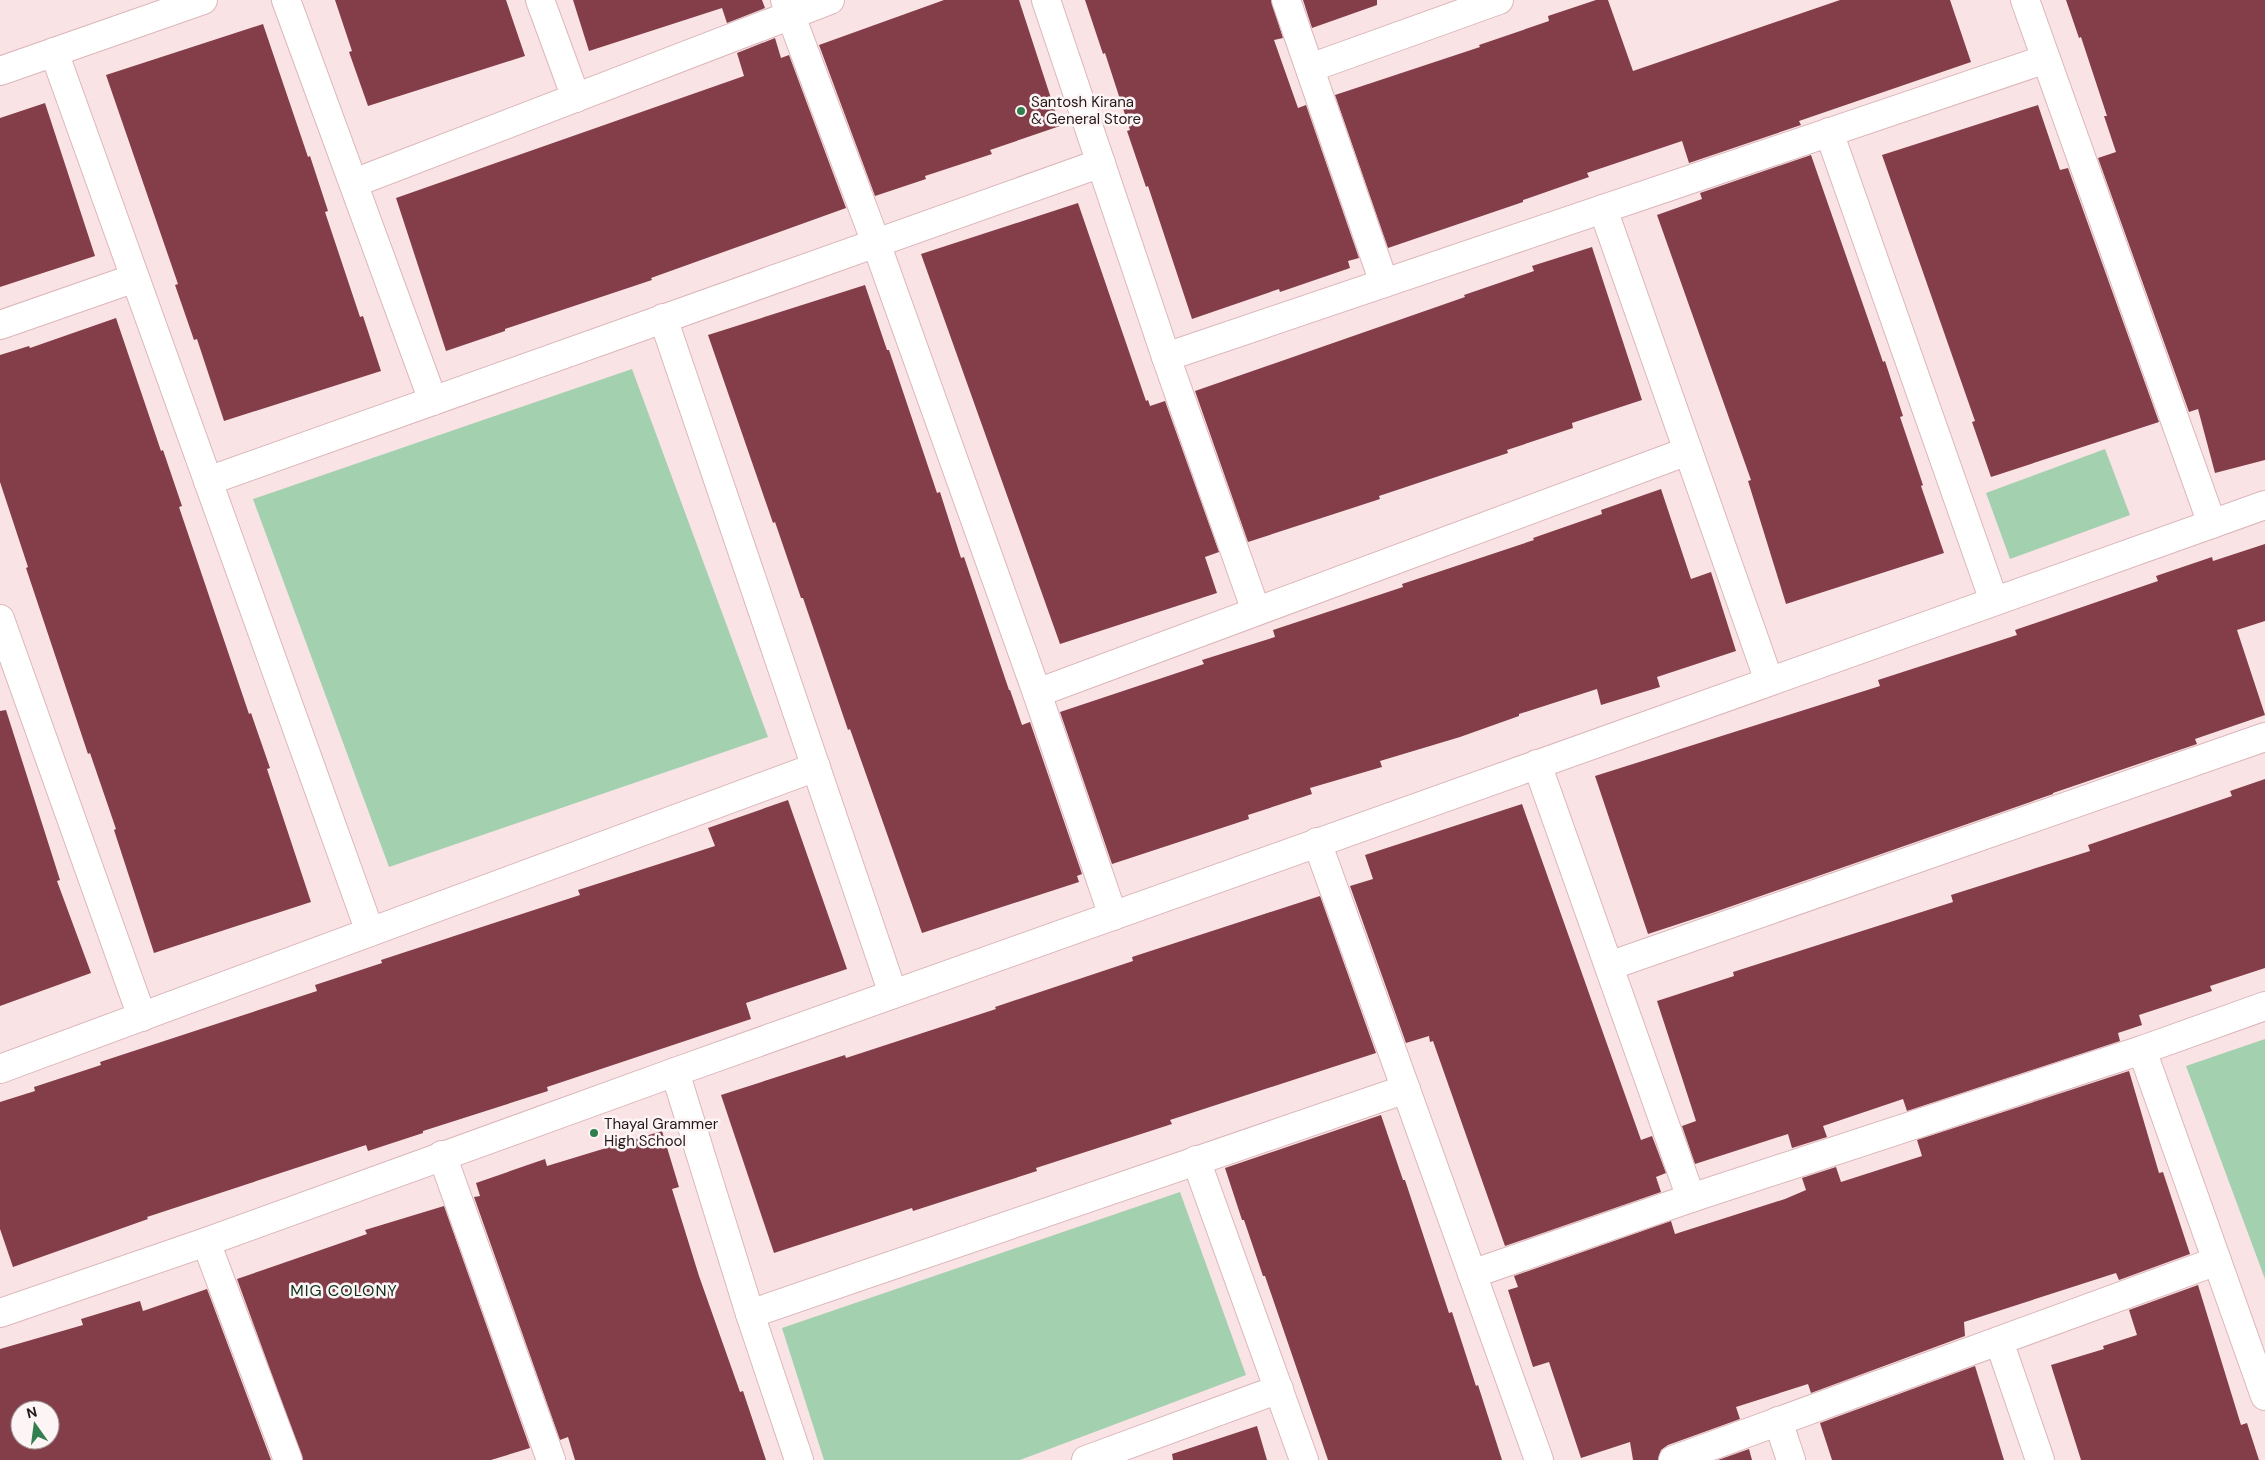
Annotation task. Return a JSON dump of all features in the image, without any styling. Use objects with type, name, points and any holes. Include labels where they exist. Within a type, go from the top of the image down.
[{"type":"street","points":[[0,72],[203,0]]},
{"type":"street","points":[[286,0],[433,401]]},
{"type":"street","points":[[540,0],[576,98]]},
{"type":"street","points":[[354,183],[576,98],[788,8],[830,0]]},
{"type":"street","points":[[1046,0],[1166,357],[1256,611]]},
{"type":"street","points":[[1286,0],[1384,283]]},
{"type":"street","points":[[1310,68],[1499,0]]},
{"type":"street","points":[[2024,0],[2212,524]]},
{"type":"street","points":[[788,8],[876,243],[1037,693],[1113,916]]},
{"type":"street","points":[[54,52],[370,932]]},
{"type":"street","points":[[1166,357],[2046,59]]},
{"type":"street","points":[[1829,132],[1994,601]]},
{"type":"street","points":[[208,481],[1101,163]]},
{"type":"street","points":[[1603,209],[1769,681]]},
{"type":"street","points":[[0,325],[135,278]]},
{"type":"street","points":[[663,318],[893,994]]},
{"type":"street","points":[[1037,693],[1688,451]]},
{"type":"street","points":[[0,1312],[206,1242],[442,1155],[2265,505]]},
{"type":"street","points":[[0,619],[142,1017]]},
{"type":"street","points":[[1609,966],[2265,737]]},
{"type":"street","points":[[1537,764],[1691,1198]]},
{"type":"street","points":[[0,1069],[816,768]]},
{"type":"street","points":[[1317,842],[1539,1460]]},
{"type":"street","points":[[1472,1274],[1691,1198],[2142,1050],[2265,1006]]},
{"type":"street","points":[[2142,1050],[2265,1396]]},
{"type":"street","points":[[675,1072],[750,1314],[799,1460]]},
{"type":"street","points":[[750,1314],[1406,1089]]},
{"type":"street","points":[[442,1155],[551,1460]]},
{"type":"street","points":[[1196,1160],[1304,1460]]},
{"type":"street","points":[[206,1242],[288,1460]]},
{"type":"street","points":[[1673,1460],[2217,1261]]},
{"type":"street","points":[[1999,1341],[2040,1460]]},
{"type":"street","points":[[1086,1460],[1279,1388]]},
{"type":"street","points":[[1778,1421],[1791,1460]]},
{"type":"green space","points":[[632,369],[768,737],[389,867],[253,499]]},
{"type":"green space","points":[[2105,449],[2130,515],[2010,559],[1986,493]]},
{"type":"green space","points":[[2265,1039],[2265,1279],[2186,1066]]},
{"type":"green space","points":[[1180,1192],[1246,1375],[1020,1460],[824,1460],[782,1328]]},
{"type":"building","points":[[335,0],[506,0],[525,56],[368,106],[349,52],[352,51]]},
{"type":"building","points":[[573,0],[762,0],[765,8],[727,23],[722,8],[589,51]]},
{"type":"building","points":[[944,0],[1019,0],[1060,126],[990,150],[992,154],[925,176],[926,179],[875,196],[819,45]]},
{"type":"building","points":[[1085,0],[1271,0],[1283,38],[1274,40],[1298,108],[1306,105],[1359,258],[1348,261],[1350,268],[1280,292],[1279,289],[1192,319],[1148,186],[1146,187],[1127,131],[1130,130],[1105,53],[1103,54]]},
{"type":"building","points":[[1303,0],[1377,0],[1377,5],[1312,28]]},
{"type":"building","points":[[1596,0],[1608,0],[1633,71],[1840,0],[1950,0],[1971,62],[1799,121],[1801,125],[1689,163],[1682,141],[1587,173],[1589,177],[1523,200],[1523,202],[1388,248],[1335,95],[1480,47],[1479,45],[1549,21],[1548,16]]},
{"type":"building","points":[[2066,0],[2265,0],[2265,460],[2215,473],[2198,409],[2189,412],[2098,158],[2116,152],[2104,116],[2107,116],[2081,37],[2079,38]]},
{"type":"building","points":[[263,24],[308,157],[310,156],[328,211],[325,212],[360,317],[363,316],[381,371],[224,421],[197,339],[194,340],[175,285],[178,284],[106,75]]},
{"type":"building","points":[[775,38],[781,58],[789,55],[846,208],[651,278],[652,280],[505,329],[505,331],[446,351],[396,198],[744,76],[737,53]]},
{"type":"building","points":[[45,103],[95,256],[0,287],[0,118]]},
{"type":"building","points":[[2038,105],[2060,170],[2068,168],[2159,422],[1991,477],[1972,422],[1975,421],[1882,155]]},
{"type":"building","points":[[1811,155],[1883,362],[1885,361],[1903,416],[1900,417],[1923,485],[1921,486],[1944,553],[1786,604],[1748,481],[1751,480],[1657,215],[1702,199],[1700,193]]},
{"type":"building","points":[[1078,203],[1146,401],[1148,400],[1150,406],[1165,401],[1219,552],[1205,557],[1217,593],[1060,644],[921,254]]},
{"type":"building","points":[[1592,247],[1642,400],[1572,423],[1573,428],[1507,450],[1508,453],[1379,496],[1380,499],[1248,542],[1195,391],[1465,297],[1464,295],[1534,271],[1532,266]]},
{"type":"building","points":[[865,285],[937,493],[940,492],[961,558],[964,557],[1009,690],[1022,725],[1030,722],[1082,874],[1077,876],[1079,882],[922,933],[850,729],[848,730],[803,598],[801,598],[775,522],[773,523],[708,335]]},
{"type":"building","points":[[116,318],[161,451],[163,450],[182,506],[179,507],[249,714],[251,713],[270,768],[267,769],[311,902],[154,953],[114,830],[116,829],[90,753],[88,754],[26,568],[28,567],[0,482],[0,355],[29,346],[30,348]]},
{"type":"building","points":[[1661,489],[1691,579],[1711,572],[1736,651],[1657,677],[1660,687],[1601,705],[1597,689],[1519,714],[1519,716],[1460,737],[1380,761],[1382,767],[1310,788],[1312,794],[1248,815],[1249,819],[1112,864],[1060,712],[1204,664],[1202,660],[1275,637],[1273,630],[1403,587],[1402,584],[1534,540],[1533,538],[1602,514],[1601,510]]},
{"type":"building","points":[[2265,544],[2265,621],[2237,630],[2265,715],[2195,739],[2197,744],[1648,934],[1595,776],[1880,686],[1878,680],[2017,635],[2015,630],[2158,581],[2156,576],[2212,557],[2213,561]]},
{"type":"building","points":[[6,710],[60,880],[57,881],[91,973],[0,1006],[0,711]]},
{"type":"building","points":[[2265,779],[2265,968],[2210,986],[2212,991],[2139,1015],[2142,1025],[2118,1033],[2120,1041],[1907,1111],[1903,1099],[1823,1126],[1827,1137],[1792,1148],[1788,1134],[1695,1164],[1682,1126],[1696,1121],[1657,1001],[1734,976],[1733,972],[1953,902],[1951,895],[2090,851],[2088,845],[2232,796],[2230,791]]},
{"type":"building","points":[[788,800],[847,969],[746,1003],[751,1019],[547,1087],[548,1091],[423,1131],[423,1133],[368,1151],[366,1145],[147,1217],[148,1219],[13,1267],[0,1229],[0,1102],[35,1091],[34,1087],[101,1065],[100,1062],[317,991],[315,985],[382,963],[381,960],[580,895],[578,890],[715,846],[708,828]]},
{"type":"building","points":[[1522,804],[1641,1140],[1652,1136],[1666,1173],[1656,1177],[1661,1192],[1505,1246],[1433,1041],[1430,1042],[1429,1036],[1406,1043],[1350,886],[1373,879],[1365,855]]},
{"type":"building","points":[[1320,896],[1376,1053],[1170,1120],[1172,1124],[1036,1168],[1037,1171],[913,1211],[912,1208],[774,1253],[721,1095],[845,1055],[846,1058],[996,1009],[995,1007],[1133,961],[1132,957]]},
{"type":"building","points":[[2129,1071],[2159,1173],[2163,1172],[2190,1254],[2119,1280],[2116,1273],[1964,1322],[1965,1336],[1811,1393],[1808,1384],[1736,1407],[1740,1419],[1668,1445],[1661,1450],[1658,1460],[1633,1460],[1630,1442],[1581,1458],[1549,1362],[1533,1367],[1508,1290],[1518,1287],[1514,1276],[1671,1221],[1675,1234],[1785,1199],[1806,1190],[1802,1178],[1836,1167],[1841,1182],[1922,1156],[1917,1140]]},
{"type":"building","points":[[1381,1115],[1403,1180],[1405,1180],[1449,1313],[1452,1312],[1476,1386],[1478,1385],[1502,1460],[1328,1460],[1265,1276],[1263,1276],[1244,1220],[1242,1220],[1225,1168]]},
{"type":"building","points":[[662,1131],[679,1187],[672,1189],[699,1276],[740,1392],[743,1391],[766,1460],[575,1460],[568,1437],[560,1440],[474,1197],[480,1196],[476,1183],[545,1159],[547,1166]]},
{"type":"building","points":[[444,1206],[530,1448],[491,1460],[303,1460],[237,1279],[367,1234],[365,1230]]},
{"type":"building","points":[[2198,1285],[2241,1425],[2247,1423],[2259,1460],[2081,1460],[2051,1365],[2104,1349],[2103,1346],[2137,1335],[2129,1310]]},
{"type":"building","points":[[207,1289],[271,1460],[0,1460],[0,1349],[83,1325],[81,1319],[140,1301],[143,1311]]},
{"type":"building","points":[[1975,1366],[2004,1460],[1832,1460],[1820,1423]]},
{"type":"building","points":[[1257,1426],[1267,1460],[1173,1460],[1172,1454]]},
{"type":"building","points":[[1749,1449],[1752,1460],[1718,1460]]},
{"type":"place","name":"Santosh Kirana & General Store","points":[[1021,111]]},
{"type":"place","name":"Thayal Grammer High School","points":[[594,1133]]},
{"type":"district","name":"MIG COLONY","points":[[344,1290]]}]
